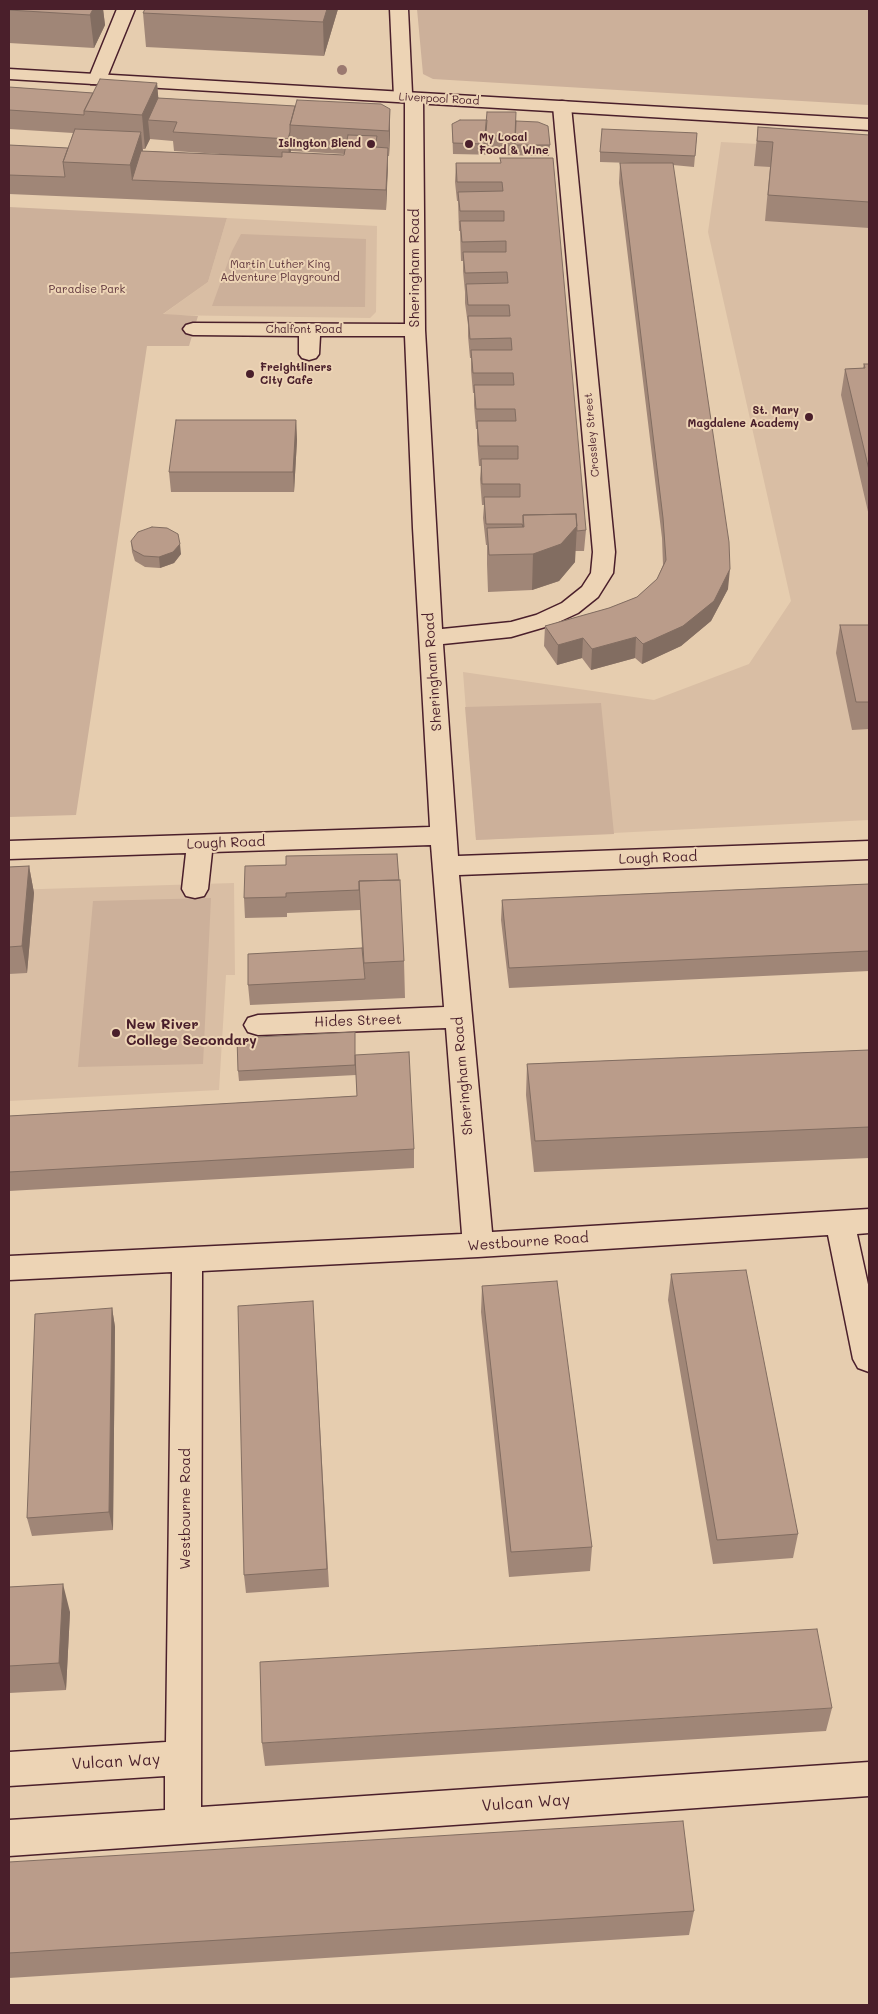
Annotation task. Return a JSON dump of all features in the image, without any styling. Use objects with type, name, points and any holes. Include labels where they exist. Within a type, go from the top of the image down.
[{"type":"street","points":[[97,80],[126,9]]},
{"type":"street","name":"Sheringham Road","points":[[399,9],[409,98],[415,330],[431,638],[446,866],[478,1245]]},
{"type":"street","name":"Liverpool Road","points":[[9,74],[869,125]]},
{"type":"street","name":"Crossley Street","points":[[431,638],[511,629],[544,620],[570,608],[590,592],[602,573],[604,552],[562,106]]},
{"type":"street","name":"Chalfont Road","points":[[194,329],[415,330]]},
{"type":"street","points":[[309,354],[310,330]]},
{"type":"street","name":"Lough Road","points":[[9,850],[444,836]]},
{"type":"street","points":[[195,889],[200,844]]},
{"type":"street","name":"Lough Road","points":[[446,866],[869,850]]},
{"type":"street","name":"Hides Street","points":[[258,1025],[458,1017]]},
{"type":"street","name":"Westbourne Road","points":[[9,1268],[478,1245],[869,1222]]},
{"type":"street","points":[[840,1224],[869,1359]]},
{"type":"street","name":"Westbourne Road","points":[[183,1758],[187,1260]]},
{"type":"street","points":[[182,1827],[183,1758]]},
{"type":"street","name":"Vulcan Way","points":[[9,1769],[183,1758]]},
{"type":"street","name":"Vulcan Way","points":[[9,1838],[869,1779]]},
{"type":"shaded area","name":"St. Mary Magdalene Academy","points":[[721,142],[869,150],[869,820],[476,840],[463,672],[654,700],[749,664],[791,601],[708,232]]},
{"type":"shaded area","name":"Martin Luther King Adventure Playground","points":[[227,218],[377,226],[376,312],[370,318],[162,315],[208,282]]},
{"type":"shaded area","name":"New River College Secondary","points":[[234,883],[235,975],[226,975],[219,1090],[9,1101],[9,890]]},
{"type":"green space","points":[[417,9],[869,9],[869,105],[433,79],[423,74]]},
{"type":"green space","name":"Paradise Park","points":[[9,207],[227,218],[208,282],[163,314],[198,316],[189,346],[147,346],[76,815],[9,817]]},
{"type":"green space","name":"Martin Luther King Adventure Playground","points":[[241,234],[366,239],[365,307],[212,306],[232,251]]},
{"type":"green space","points":[[601,703],[614,834],[476,840],[465,707]]},
{"type":"green space","points":[[211,898],[203,1064],[78,1067],[93,901]]},
{"type":"building","points":[[9,9],[93,9],[90,15]]},
{"type":"building","points":[[145,9],[327,9],[323,22],[143,13]]},
{"type":"building","points":[[100,79],[157,83],[142,115],[84,111]]},
{"type":"building","points":[[9,87],[93,93],[84,111],[84,115],[9,110]]},
{"type":"building","points":[[158,98],[295,106],[288,139],[173,132],[177,122],[148,120]]},
{"type":"building","points":[[297,100],[381,104],[390,109],[389,131],[290,125]]},
{"type":"building","points":[[487,112],[516,112],[515,136],[485,135]]},
{"type":"building","points":[[460,120],[487,120],[485,144],[453,143],[452,124]]},
{"type":"building","points":[[516,121],[538,122],[548,126],[550,145],[515,145]]},
{"type":"building","points":[[758,127],[869,135],[869,202],[768,195],[773,142],[757,141]]},
{"type":"building","points":[[75,129],[141,132],[130,165],[63,162]]},
{"type":"building","points":[[602,129],[697,133],[695,156],[600,152]]},
{"type":"building","points":[[348,135],[377,136],[375,147],[388,148],[386,190],[132,180],[141,151],[282,157],[282,152],[344,155]]},
{"type":"building","points":[[9,145],[68,148],[63,162],[65,177],[9,175]]},
{"type":"building","points":[[500,158],[553,158],[586,530],[577,531],[576,514],[523,515],[523,527],[522,524],[486,524],[484,497],[520,497],[520,484],[482,484],[481,459],[518,459],[518,446],[479,446],[477,421],[516,421],[515,409],[476,409],[474,385],[514,385],[513,373],[473,373],[471,350],[512,350],[511,338],[470,339],[468,316],[510,316],[509,305],[468,305],[466,284],[508,283],[507,272],[465,273],[463,252],[506,252],[506,241],[462,242],[460,221],[504,221],[504,211],[460,211],[458,192],[503,191],[502,182],[457,182],[456,163],[501,163]]},
{"type":"building","points":[[620,163],[673,163],[729,542],[730,569],[714,601],[683,626],[643,644],[636,637],[592,649],[583,638],[558,645],[545,626],[609,608],[637,597],[657,579],[666,560],[663,518]]},
{"type":"building","points":[[864,364],[869,364],[869,470],[845,369],[865,368]]},
{"type":"building","points":[[176,420],[296,420],[293,472],[169,472]]},
{"type":"building","points":[[576,514],[577,526],[561,544],[533,554],[489,555],[487,528],[524,527],[523,515]]},
{"type":"building","points":[[152,527],[167,528],[178,534],[180,544],[173,552],[159,557],[144,556],[133,550],[131,541],[138,532]]},
{"type":"building","points":[[840,625],[869,625],[869,702],[856,702]]},
{"type":"building","points":[[397,854],[399,880],[359,881],[359,890],[286,893],[286,897],[244,898],[245,866],[286,865],[286,856]]},
{"type":"building","points":[[29,866],[22,946],[9,947],[9,867]]},
{"type":"building","points":[[400,880],[404,961],[364,963],[359,881]]},
{"type":"building","points":[[869,884],[869,951],[509,968],[502,900]]},
{"type":"building","points":[[362,948],[365,979],[248,985],[248,954]]},
{"type":"building","points":[[355,1032],[355,1065],[238,1071],[237,1038]]},
{"type":"building","points":[[869,1050],[869,1127],[535,1141],[527,1064]]},
{"type":"building","points":[[409,1052],[414,1149],[9,1172],[9,1116],[357,1096],[355,1055]]},
{"type":"building","points":[[746,1270],[798,1534],[717,1540],[671,1274]]},
{"type":"building","points":[[557,1281],[592,1547],[511,1552],[482,1286]]},
{"type":"building","points":[[313,1301],[327,1569],[244,1575],[238,1306]]},
{"type":"building","points":[[112,1308],[109,1512],[27,1518],[35,1314]]},
{"type":"building","points":[[63,1584],[59,1663],[9,1666],[9,1587]]},
{"type":"building","points":[[817,1629],[832,1708],[262,1743],[260,1662]]},
{"type":"building","points":[[683,1821],[694,1911],[9,1953],[9,1862]]},
{"type":"place","name":"Islington Blend","points":[[371,144]]},
{"type":"place","name":"My Local Food & Wine","points":[[469,144]]},
{"type":"place","name":"Freightliners City Cafe","points":[[250,374]]},
{"type":"place","name":"St. Mary Magdalene Academy","points":[[809,417]]},
{"type":"place","name":"New River College Secondary","points":[[116,1033]]}]
